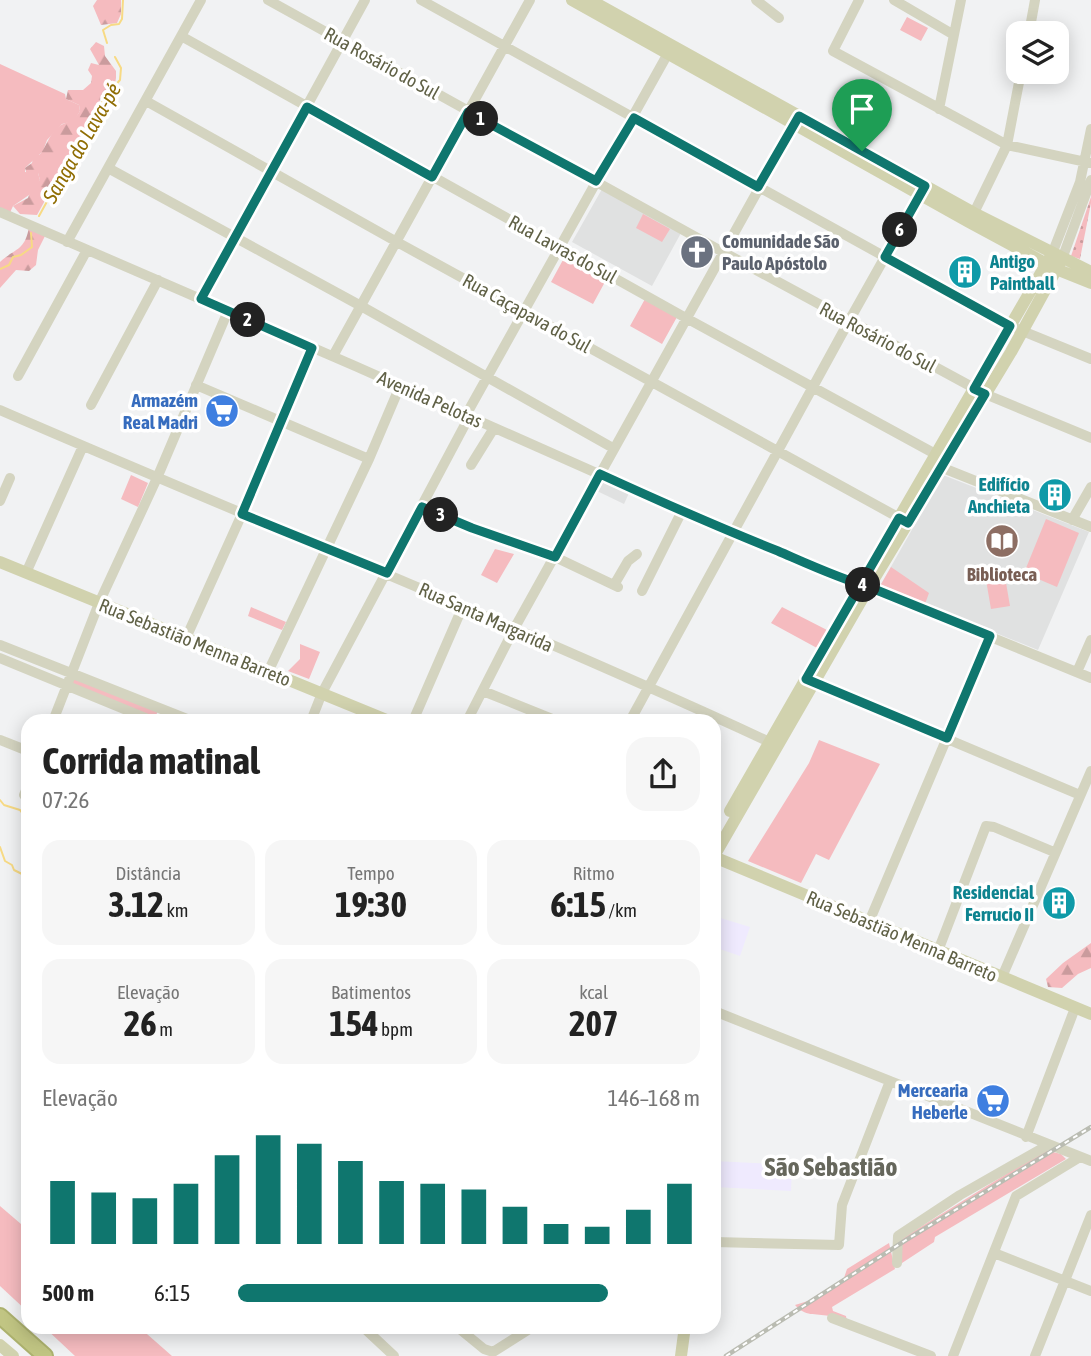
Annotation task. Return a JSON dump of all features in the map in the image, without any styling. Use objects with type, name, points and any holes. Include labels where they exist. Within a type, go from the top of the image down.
[{"type":"highway","points":[[0,1316],[45,1356]]},
{"type":"main road","points":[[572,0],[670,49]]},
{"type":"main road","points":[[590,0],[796,121],[1091,283]]},
{"type":"main road","points":[[1054,261],[1091,272]]},
{"type":"main road","points":[[721,828],[980,392],[1054,261]]},
{"type":"main road","name":"Rua Sebastião Menna Barreto","points":[[0,562],[372,714]]},
{"type":"main road","points":[[721,843],[773,744]]},
{"type":"main road","name":"Rua Sebastião Menna Barreto","points":[[721,859],[1091,1014]]},
{"type":"main road","points":[[681,1356],[684,1334]]},
{"type":"main road","points":[[0,1345],[13,1356]]},
{"type":"street","points":[[67,242],[201,0]]},
{"type":"street","name":"Rua Rosário do Sul","points":[[268,0],[980,392],[1091,438]]},
{"type":"street","points":[[201,299],[365,0]]},
{"type":"street","points":[[421,0],[1016,329],[1091,359]]},
{"type":"street","points":[[332,356],[530,0]]},
{"type":"street","points":[[755,0],[779,18]]},
{"type":"street","points":[[859,0],[833,51],[1007,145],[1088,162]]},
{"type":"street","points":[[894,0],[954,35]]},
{"type":"street","points":[[939,109],[961,0]]},
{"type":"street","points":[[1031,21],[1035,0]]},
{"type":"street","name":"Rua Lavras do Sul","points":[[181,36],[939,460],[1091,527]]},
{"type":"street","points":[[314,714],[322,693],[422,507],[487,378],[670,49]]},
{"type":"street","points":[[972,218],[1007,145],[1019,84]]},
{"type":"street","name":"Rua Caçapava do Sul","points":[[146,101],[777,453],[904,520]]},
{"type":"street","points":[[471,714],[613,448],[796,121]]},
{"type":"street","points":[[1054,261],[1088,162],[1091,129]]},
{"type":"street","points":[[108,168],[613,448]]},
{"type":"street","points":[[1054,261],[1091,180]]},
{"type":"street","points":[[634,714],[923,190]]},
{"type":"street","name":"Avenida Pelotas","points":[[0,212],[733,533],[1091,678]]},
{"type":"street","points":[[18,376],[87,250]]},
{"type":"street","points":[[91,405],[158,280]]},
{"type":"street","points":[[56,714],[99,603],[157,478],[228,311]]},
{"type":"street","points":[[186,638],[312,348]]},
{"type":"street","points":[[196,386],[369,459]]},
{"type":"street","points":[[268,672],[369,459],[400,386]]},
{"type":"street","name":"Rua Santa Margarida","points":[[0,410],[387,573],[706,714]]},
{"type":"street","points":[[471,465],[494,428]]},
{"type":"street","points":[[26,573],[83,446]]},
{"type":"street","points":[[0,501],[10,478]]},
{"type":"street","points":[[1072,520],[1091,487]]},
{"type":"street","points":[[422,507],[482,532],[555,557],[616,586],[628,561],[637,554]]},
{"type":"street","points":[[642,591],[682,511]]},
{"type":"street","points":[[416,714],[463,606]]},
{"type":"street","points":[[869,922],[990,636]]},
{"type":"street","points":[[1077,672],[1091,640]]},
{"type":"street","points":[[0,645],[174,714]]},
{"type":"street","points":[[0,658],[136,714]]},
{"type":"street","points":[[810,680],[1080,795]]},
{"type":"street","points":[[483,691],[540,714]]},
{"type":"street","points":[[162,714],[164,710]]},
{"type":"street","name":"Rua Santa Margarida","points":[[721,721],[773,744]]},
{"type":"street","points":[[0,740],[21,748]]},
{"type":"street","points":[[1002,977],[1091,771]]},
{"type":"street","points":[[938,951],[985,826],[994,827],[1054,852]]},
{"type":"street","points":[[1026,1137],[1075,1008]]},
{"type":"street","points":[[721,1013],[1091,1161]]},
{"type":"street","points":[[721,1242],[839,1245],[842,1205],[890,1081]]},
{"type":"street","points":[[897,1263],[898,1236],[960,1195],[1048,1145]]},
{"type":"street","points":[[953,1356],[1016,1196],[1080,1157]]},
{"type":"street","points":[[1035,1356],[1091,1214]]},
{"type":"street","points":[[994,1252],[1091,1291]]},
{"type":"street","points":[[832,1318],[931,1356]]},
{"type":"street","points":[[371,1334],[394,1356]]},
{"type":"street","points":[[466,1334],[484,1349],[493,1352],[521,1334]]},
{"type":"shaded area","points":[[602,189],[681,233],[652,286],[572,242]]},
{"type":"shaded area","points":[[943,475],[1089,532],[1038,650],[880,586]]},
{"type":"shaded area","points":[[602,480],[629,493],[624,504],[597,491]]},
{"type":"shaded area","points":[[721,918],[750,927],[740,956],[721,949]]},
{"type":"shaded area","points":[[721,1161],[792,1165],[791,1191],[721,1187]]},
{"type":"green space","points":[[97,0],[121,0],[121,14],[117,23],[101,25],[93,6]]},
{"type":"green space","points":[[907,17],[928,28],[921,41],[900,30]]},
{"type":"green space","points":[[96,42],[104,46],[105,56],[116,71],[115,84],[101,98],[87,134],[76,144],[37,215],[20,214],[13,206],[28,198],[32,186],[40,180],[38,173],[27,175],[25,168],[32,163],[34,153],[41,153],[57,128],[72,120],[80,111],[79,105],[66,99],[68,90],[83,90],[91,83],[92,76],[88,70],[91,63],[99,65],[90,49]]},
{"type":"green space","points":[[0,64],[65,94],[66,99],[79,105],[80,111],[74,121],[62,124],[47,140],[43,151],[25,168],[25,172],[38,173],[40,180],[29,195],[13,206],[8,217],[0,213]]},
{"type":"green space","points":[[1091,197],[1091,203],[1080,259],[1071,256]]},
{"type":"green space","points":[[643,214],[670,229],[662,242],[636,228]]},
{"type":"green space","points":[[29,227],[46,234],[38,250],[36,265],[29,271],[16,270],[0,288],[0,262],[22,245]]},
{"type":"green space","points":[[564,258],[606,280],[593,304],[551,282]]},
{"type":"green space","points":[[645,299],[677,317],[662,344],[630,326]]},
{"type":"green space","points":[[131,475],[148,483],[138,507],[121,499]]},
{"type":"green space","points":[[1046,519],[1079,533],[1057,587],[1024,573]]},
{"type":"green space","points":[[495,549],[514,554],[497,583],[481,575]]},
{"type":"green space","points":[[891,567],[929,593],[925,604],[880,586]]},
{"type":"green space","points":[[1005,577],[1010,606],[991,609],[986,580]]},
{"type":"green space","points":[[251,607],[286,622],[282,630],[248,616]]},
{"type":"green space","points":[[782,607],[827,630],[817,648],[771,623]]},
{"type":"green space","points":[[300,644],[320,652],[309,679],[288,671],[300,659]]},
{"type":"green space","points":[[74,677],[158,711],[156,714],[147,714],[71,684]]},
{"type":"green space","points":[[819,740],[880,764],[829,860],[816,854],[801,883],[748,861],[809,763]]},
{"type":"green space","points":[[1091,943],[1091,968],[1078,974],[1062,988],[1048,987],[1046,979]]},
{"type":"green space","points":[[1045,1150],[1061,1154],[1066,1159],[935,1237],[934,1242],[902,1263],[900,1241],[906,1236]]},
{"type":"green space","points":[[0,1206],[21,1224],[21,1306],[0,1286]]},
{"type":"green space","points":[[889,1243],[895,1269],[832,1307],[833,1311],[846,1316],[847,1322],[831,1316],[806,1313],[795,1305],[808,1301],[844,1278],[847,1269]]},
{"type":"green space","points":[[51,1334],[147,1334],[172,1356],[75,1356]]},
{"type":"waterway","name":"Sanga do Lava-pé","points":[[107,43],[103,30],[119,24],[122,19],[123,0]]},
{"type":"waterway","name":"Sanga do Lava-pé","points":[[39,216],[77,147],[86,141],[104,98],[120,80],[121,68],[115,57]]},
{"type":"waterway","name":"Sanga do Lava-pé","points":[[0,269],[9,265],[13,257],[32,247],[31,233]]},
{"type":"waterway","points":[[0,800],[4,805],[21,811]]},
{"type":"waterway","points":[[0,847],[5,861],[21,874]]},
{"type":"railway","points":[[726,1356],[906,1240],[1091,1127]]},
{"type":"place","name":"Comunidade São Paulo Apóstolo","points":[[697,252]]},
{"type":"place","name":"Antigo Paintball","points":[[965,272]]},
{"type":"place","name":"Armazém Real Madri","points":[[222,411]]},
{"type":"place","name":"Edifício Anchieta","points":[[1055,495]]},
{"type":"place","name":"Biblioteca","points":[[1002,541]]},
{"type":"place","name":"Residencial Ferrucio II","points":[[1059,903]]},
{"type":"place","name":"Mercearia Heberle","points":[[993,1101]]},
{"type":"district","name":"São Sebastião","points":[[831,1167]]},
{"type":"route","points":[[862,151],[799,116],[758,187],[634,118],[596,181],[468,112],[432,177],[307,107],[201,299],[312,348],[242,514],[387,573],[422,507],[514,544],[555,557],[600,474],[733,533],[836,575],[860,584],[869,587],[990,636],[947,738],[806,679],[860,584],[899,518],[908,523],[985,394],[974,389],[1010,326],[885,257],[925,186],[862,151]]}]
